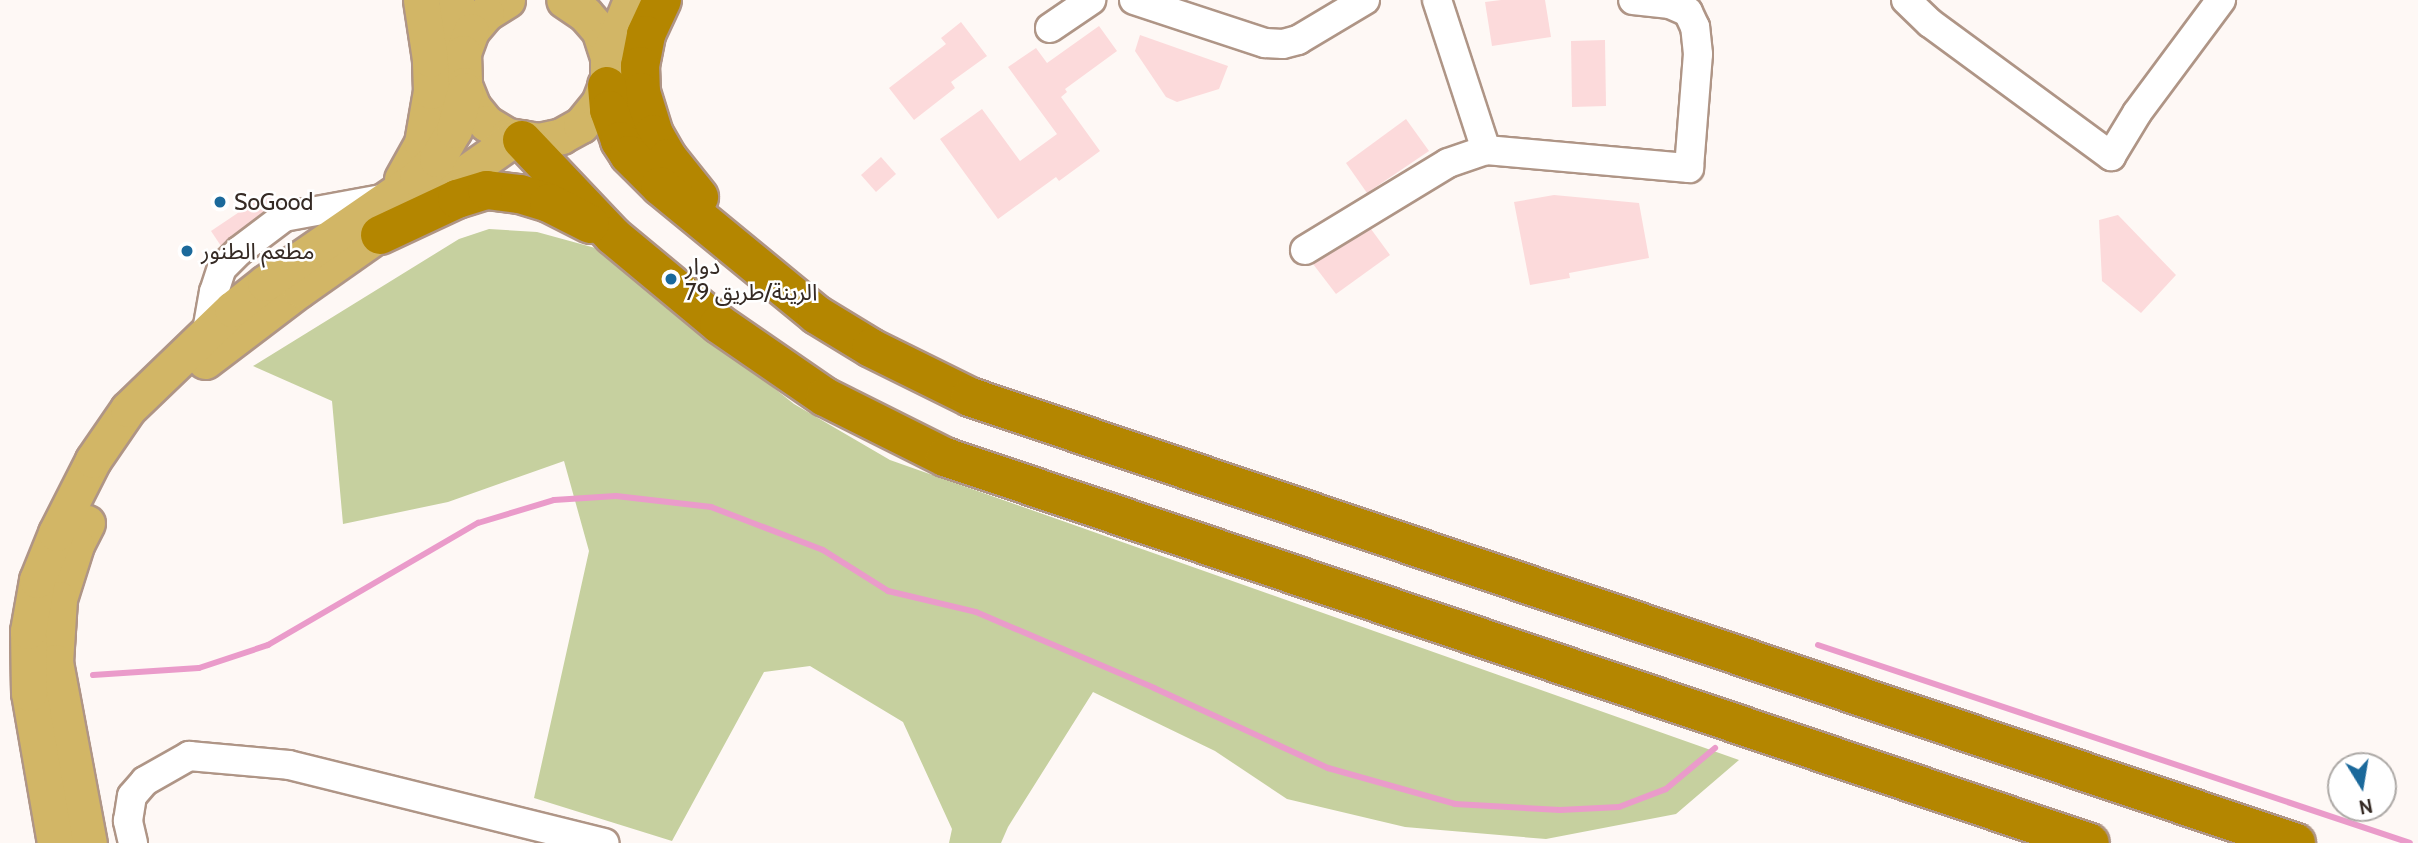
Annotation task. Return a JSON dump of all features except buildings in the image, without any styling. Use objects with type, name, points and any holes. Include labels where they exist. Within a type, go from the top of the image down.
[{"type":"highway","points":[[662,0],[646,35],[640,66],[645,113],[667,158],[746,256]]},
{"type":"highway","points":[[607,71],[613,125],[629,155],[660,186],[817,315],[871,348],[970,397],[2296,843]]},
{"type":"highway","points":[[518,139],[613,236],[719,324],[825,397],[945,457],[2090,843]]},
{"type":"highway","points":[[380,235],[457,199],[487,190],[520,194],[549,203],[613,236]]},
{"type":"main road","points":[[390,196],[422,143],[428,118],[430,59],[421,0]]},
{"type":"main road","points":[[456,0],[463,78],[473,107],[486,123],[518,139],[548,140],[573,130],[594,112],[631,0]]},
{"type":"main road","points":[[55,843],[29,693],[28,631],[37,580],[56,533],[93,460],[121,419],[207,331],[265,283],[417,177],[447,146],[463,78],[466,43],[476,24],[486,13],[507,0]]},
{"type":"main road","points":[[564,0],[580,9],[594,24],[607,71]]},
{"type":"main road","points":[[89,843],[55,662],[59,599],[76,545],[130,438],[146,417],[206,360],[300,289],[518,139]]},
{"type":"street","points":[[1050,28],[1091,0]]},
{"type":"street","points":[[1134,0],[1265,43],[1283,44],[1298,40],[1365,0]]},
{"type":"street","points":[[1437,0],[1486,150]]},
{"type":"street","points":[[1305,250],[1448,163],[1486,150],[1689,168],[1698,54],[1695,27],[1688,12],[1670,4],[1633,0]]},
{"type":"street","points":[[1906,0],[1930,23],[2111,156],[2137,113],[2221,0]]},
{"type":"street","points":[[133,843],[128,821],[132,796],[145,781],[189,756],[289,765],[605,843]]},
{"type":"green space","points":[[489,229],[537,232],[599,249],[794,404],[890,460],[1739,760],[1676,814],[1546,839],[1405,827],[1287,799],[1215,751],[1093,692],[1008,827],[1001,843],[949,843],[952,829],[903,722],[810,666],[764,672],[672,841],[534,798],[589,551],[564,461],[448,502],[343,524],[332,401],[253,366],[459,239]]},
{"type":"waterway","points":[[93,675],[199,668],[268,645],[478,523],[554,500],[616,496],[711,507],[823,550],[888,591],[976,612],[1154,688],[1328,768],[1455,804],[1560,810],[1619,807],[1666,789],[1715,748]]},
{"type":"waterway","points":[[1818,645],[2410,843]]},
{"type":"place","name":"SoGood","points":[[220,202]]},
{"type":"place","name":"مطعم الطنور","points":[[187,251]]},
{"type":"place","name":"دوار الرينة/طريق 79","points":[[671,279]]}]
